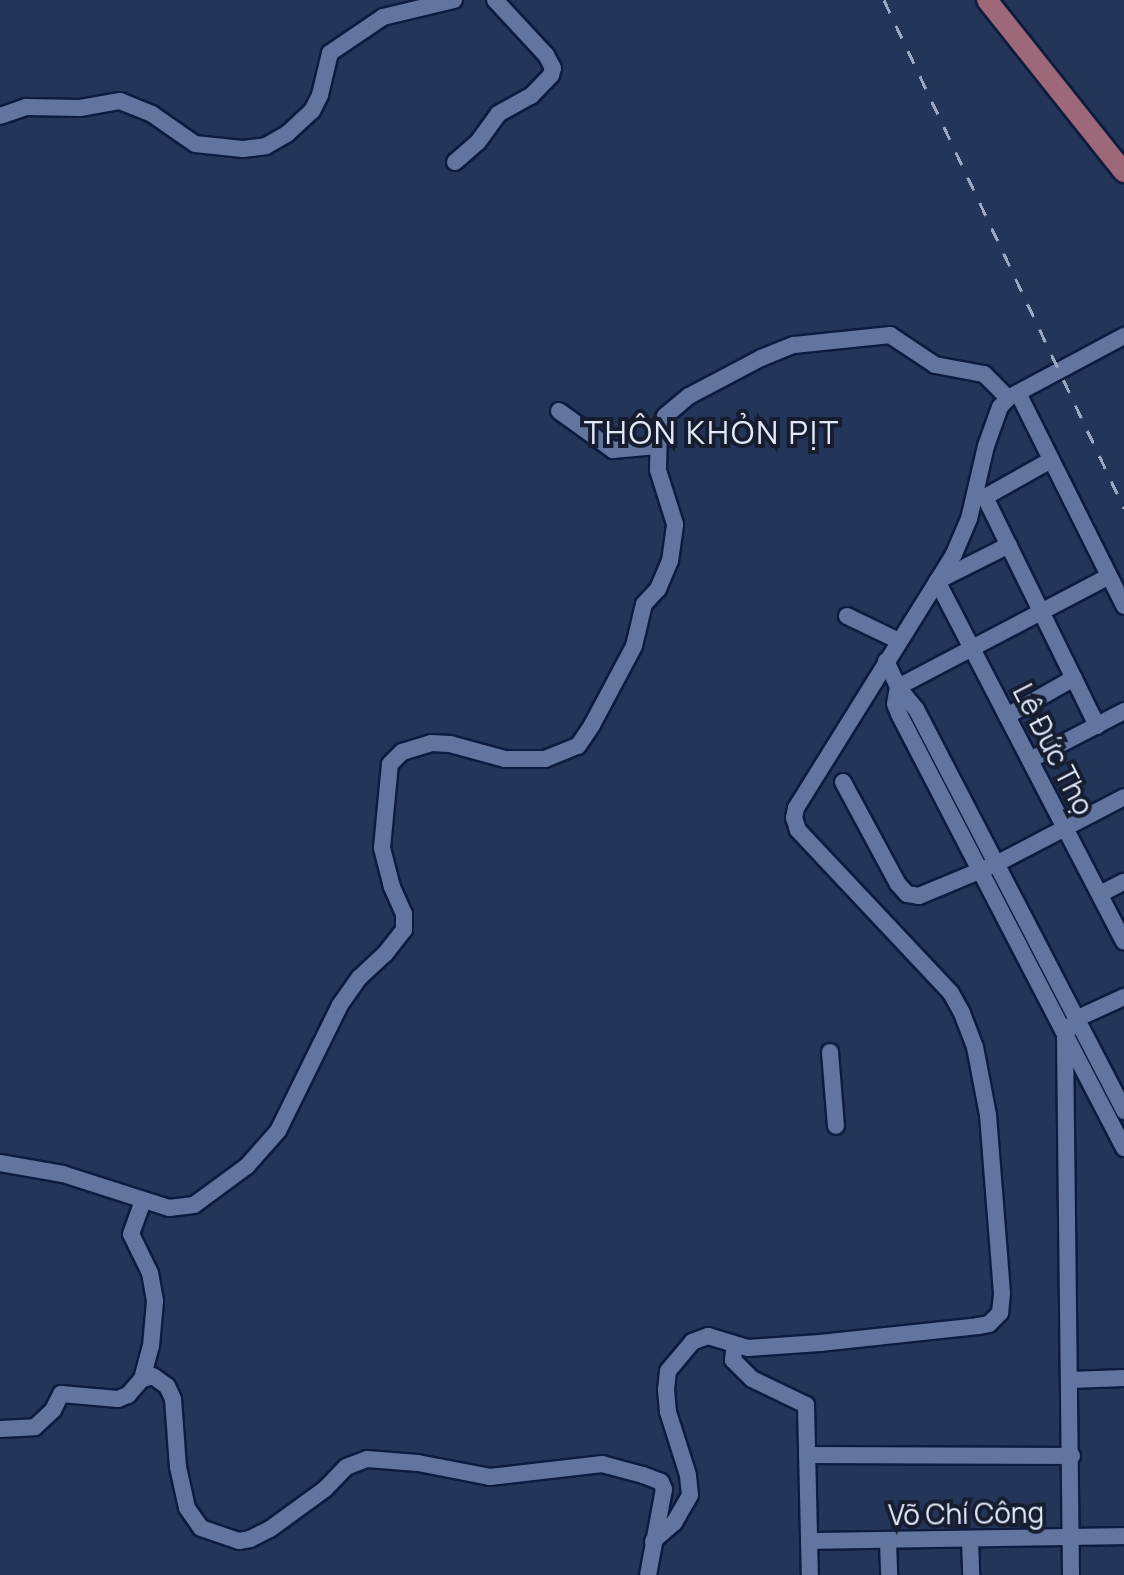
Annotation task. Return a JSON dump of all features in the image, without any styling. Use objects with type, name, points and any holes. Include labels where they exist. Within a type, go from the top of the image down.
[{"type":"main road","points":[[987,0],[1124,172]]},
{"type":"street","points":[[0,116],[26,107],[80,108],[120,101],[152,114],[195,144],[232,149],[266,146],[287,134],[312,111],[320,95],[330,53],[383,17],[454,0]]},
{"type":"street","points":[[455,162],[478,142],[498,114],[515,107],[544,86],[553,68],[546,55],[495,0]]},
{"type":"street","points":[[0,1163],[63,1174],[169,1208],[194,1205],[247,1166],[278,1131],[340,1005],[359,978],[401,935],[404,914],[392,887],[382,848],[388,770],[402,752],[431,743],[450,744],[505,759],[545,759],[570,752],[584,738],[634,646],[644,604],[661,583],[674,545],[675,524],[658,470],[659,429],[665,416],[689,396],[761,358],[794,345],[890,335],[935,365],[972,369],[984,374],[1013,396],[1051,460],[1124,606]]},
{"type":"street","points":[[653,1541],[674,1523],[690,1495],[688,1475],[668,1412],[668,1371],[692,1342],[708,1336],[748,1348],[978,1326],[997,1318],[1002,1306],[988,1115],[975,1047],[962,1013],[951,993],[798,830],[794,818],[796,808],[825,766],[886,661],[954,554],[969,519],[994,419],[1013,396],[1124,336]]},
{"type":"street","points":[[559,411],[613,450],[657,446]]},
{"type":"street","points":[[1051,460],[985,497],[1097,726]]},
{"type":"street","points":[[937,581],[1009,545]]},
{"type":"street","points":[[898,687],[1109,576]]},
{"type":"street","name":"Lê Đức Thọ","points":[[937,581],[1124,941]]},
{"type":"street","points":[[847,616],[899,641]]},
{"type":"street","points":[[886,661],[898,687],[916,709],[1065,1035],[1124,1148]]},
{"type":"street","points":[[1007,716],[1074,678]]},
{"type":"street","points":[[1030,760],[1124,711]]},
{"type":"street","points":[[843,782],[877,851],[907,894],[927,894],[988,868],[1124,797]]},
{"type":"street","points":[[988,868],[1076,1019],[1124,1111]]},
{"type":"street","points":[[1100,894],[1124,882]]},
{"type":"street","points":[[1071,1575],[1065,1035],[1076,1019],[1124,997]]},
{"type":"street","points":[[830,1052],[836,1126]]},
{"type":"street","points":[[0,1429],[35,1427],[53,1410],[61,1394],[118,1399],[128,1395],[142,1379],[151,1346],[155,1301],[150,1273],[131,1234],[143,1201]]},
{"type":"street","points":[[735,1345],[733,1360],[752,1379],[806,1405],[810,1575]]},
{"type":"street","points":[[142,1379],[153,1376],[167,1386],[173,1399],[178,1467],[187,1508],[201,1528],[225,1539],[250,1539],[270,1529],[325,1489],[346,1467],[367,1459],[418,1463],[490,1477],[602,1464],[661,1482],[664,1489],[648,1575]]},
{"type":"street","points":[[1071,1380],[1124,1378]]},
{"type":"street","points":[[807,1455],[1072,1456]]},
{"type":"street","name":"Võ Chí Công","points":[[809,1541],[1124,1536]]},
{"type":"street","points":[[970,1539],[971,1575]]},
{"type":"street","points":[[888,1541],[889,1575]]},
{"type":"railway","points":[[884,0],[1124,508]]},
{"type":"district","name":"THÔN KHỎN PỊT","points":[[712,432]]}]
